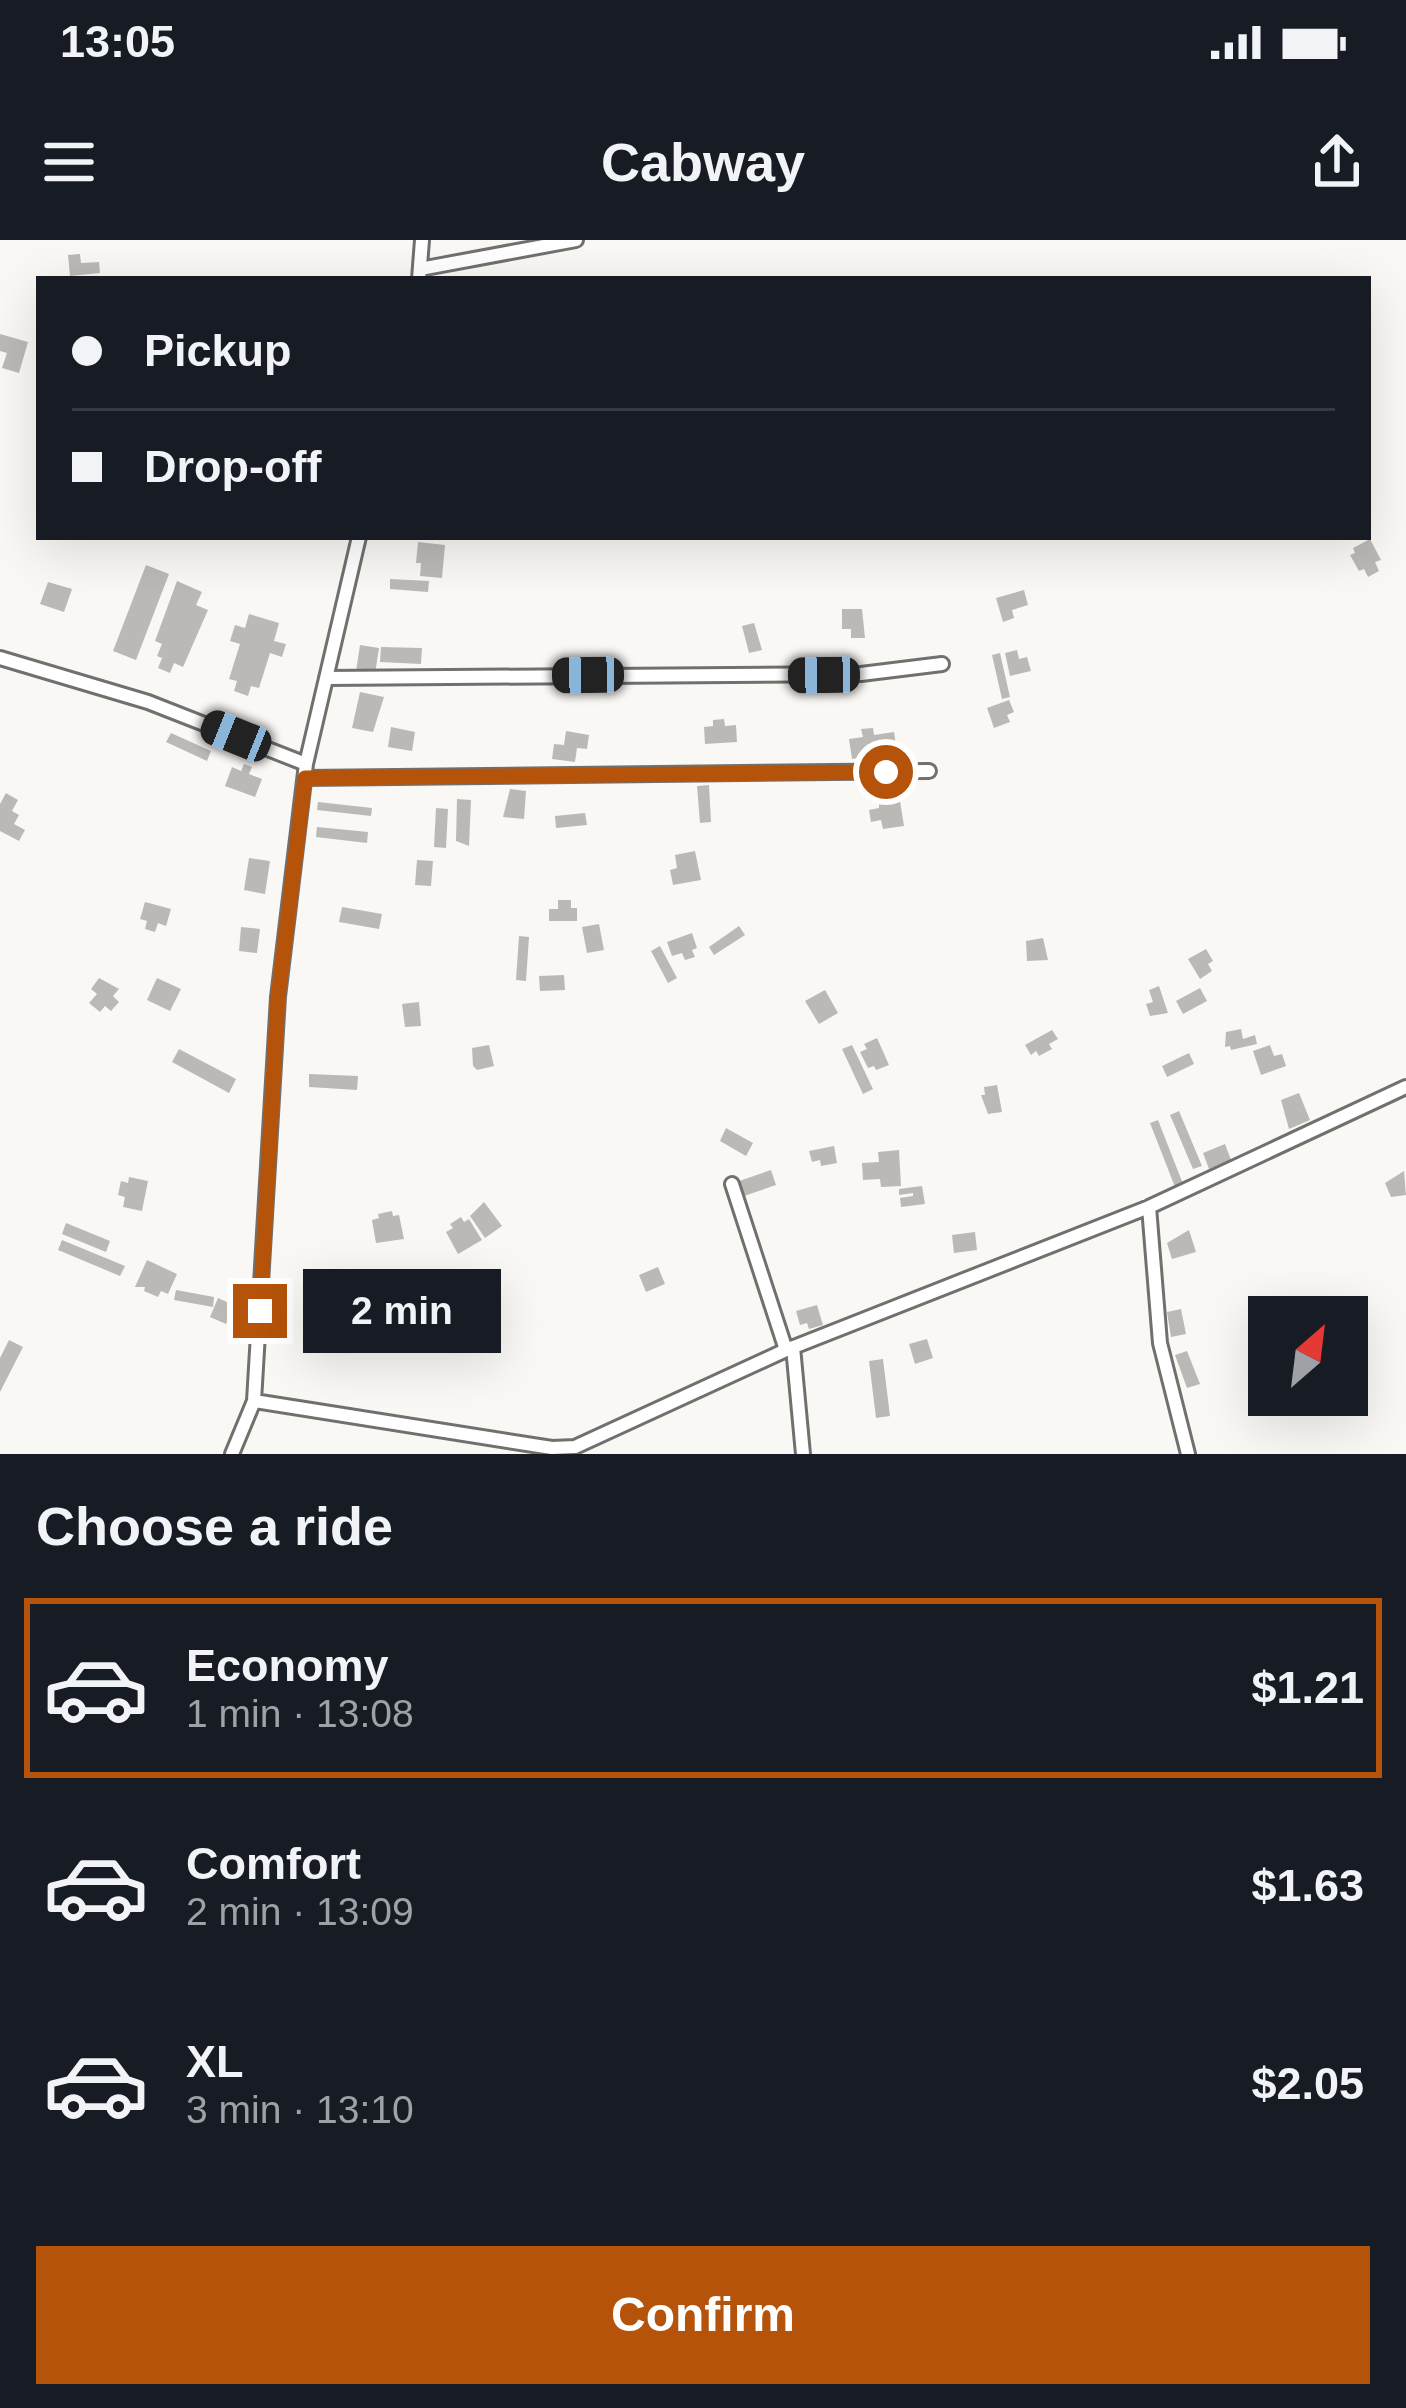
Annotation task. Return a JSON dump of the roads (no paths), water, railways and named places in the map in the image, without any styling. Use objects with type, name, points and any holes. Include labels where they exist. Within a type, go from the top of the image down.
[{"type":"street","points":[[422,240],[419,274],[576,240]]},
{"type":"street","points":[[232,1454],[254,1401],[278,997],[306,771],[358,540]]},
{"type":"street","points":[[0,658],[108,688],[306,771],[929,771]]},
{"type":"street","points":[[326,678],[861,674],[942,664]]},
{"type":"street","points":[[254,1401],[552,1448],[575,1447],[790,1349],[1149,1207],[1406,1087]]},
{"type":"street","points":[[732,1184],[790,1349],[802,1454]]},
{"type":"street","points":[[1149,1207],[1160,1343],[1188,1454]]}]
